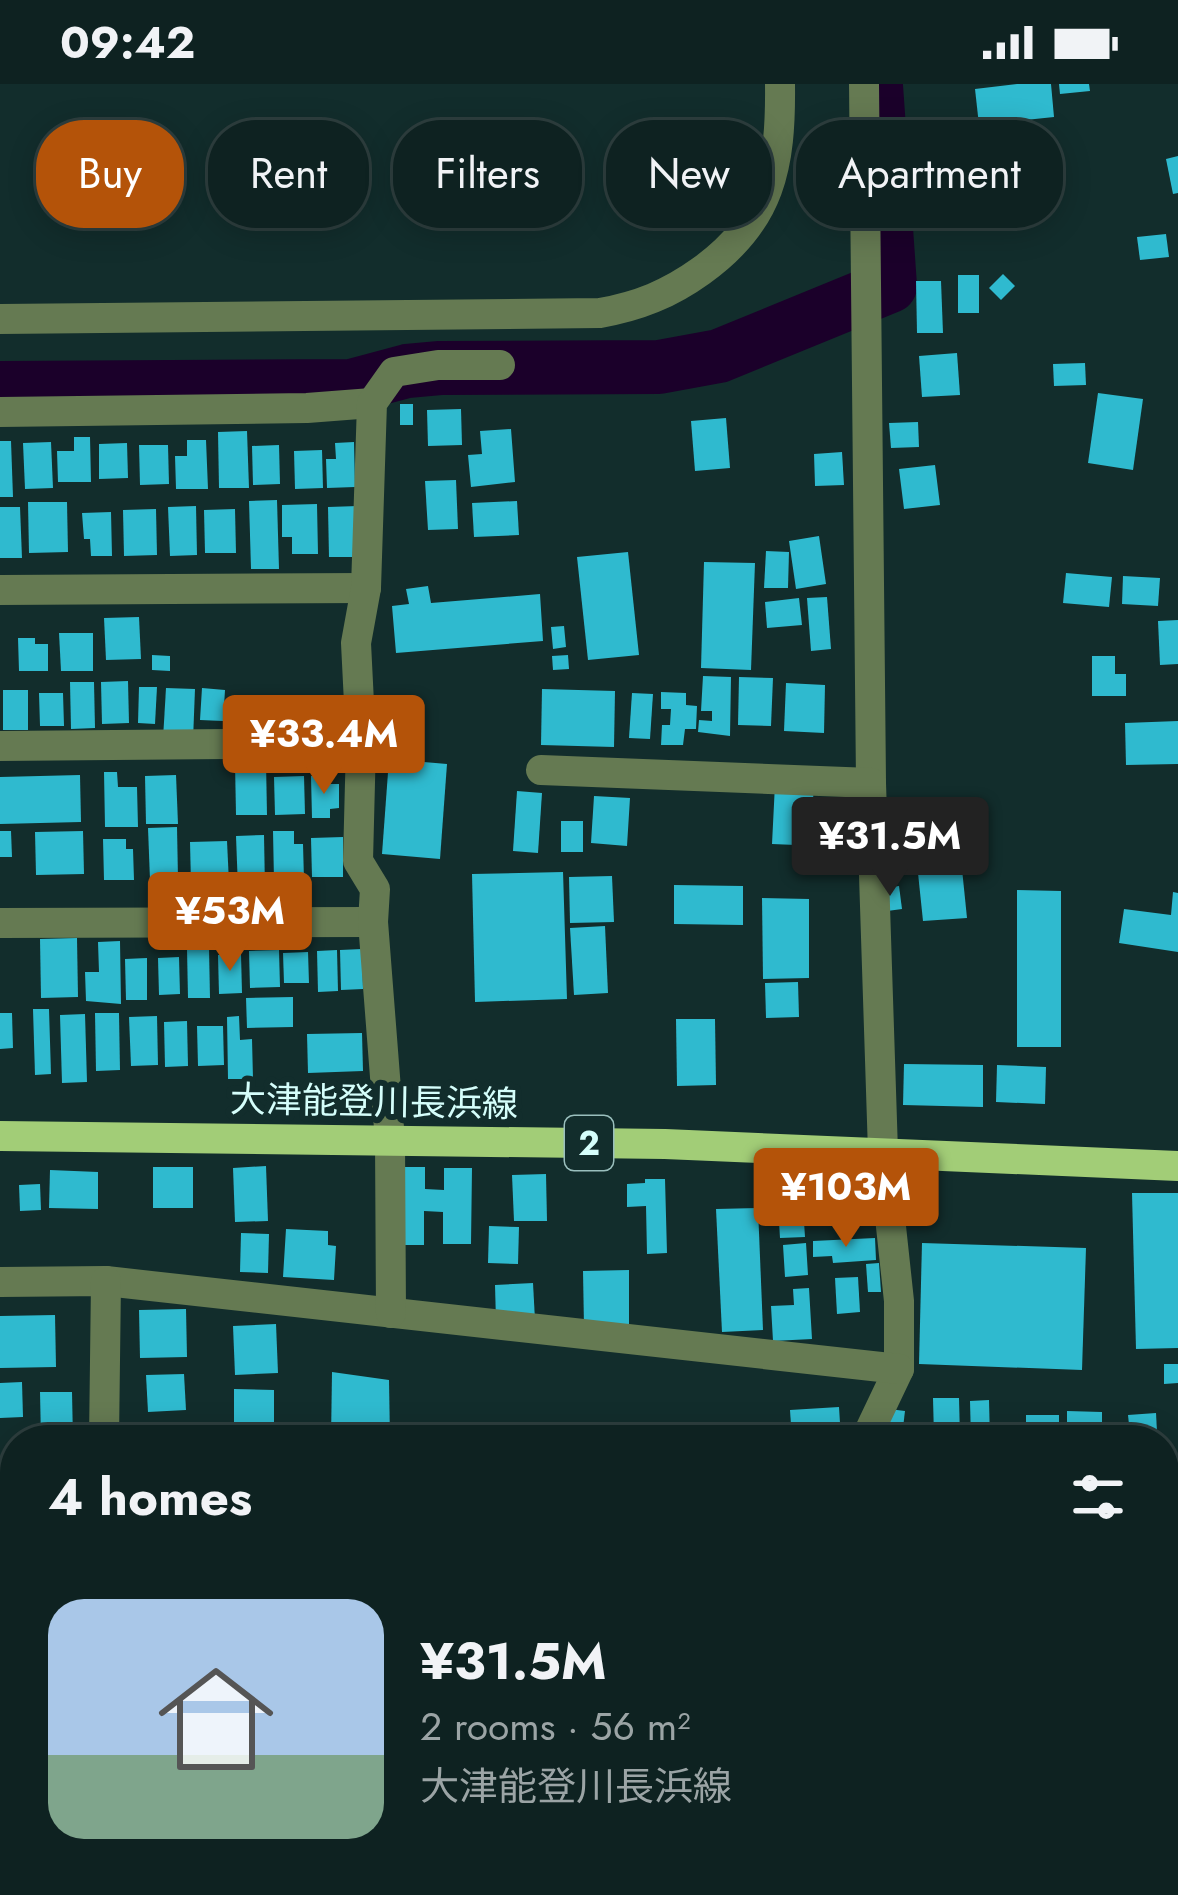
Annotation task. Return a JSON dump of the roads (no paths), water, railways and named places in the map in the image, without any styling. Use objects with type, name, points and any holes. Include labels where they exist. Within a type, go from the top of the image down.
[{"type":"main road","name":"大津能登川長浜線","points":[[0,1136],[665,1144],[1178,1166]]},
{"type":"street","points":[[0,319],[484,316],[600,313],[633,307],[691,278],[728,252],[753,223],[769,189],[778,152],[780,84]]},
{"type":"street","points":[[865,84],[871,783],[883,1152],[899,1301],[898,1369],[872,1425]]},
{"type":"street","points":[[391,1313],[390,1141],[375,890],[358,861],[361,743],[356,643],[366,588],[372,403],[394,372],[438,365],[500,365]]},
{"type":"street","points":[[0,412],[372,403]]},
{"type":"street","points":[[0,590],[366,588]]},
{"type":"street","points":[[0,746],[361,743]]},
{"type":"street","points":[[541,770],[871,783]]},
{"type":"street","points":[[0,923],[374,922]]},
{"type":"street","points":[[0,1282],[106,1281],[898,1369]]},
{"type":"street","points":[[104,1425],[106,1281]]},
{"type":"waterway","points":[[0,388],[351,386],[407,371],[440,368],[659,367],[719,356],[890,286],[876,86]]}]
